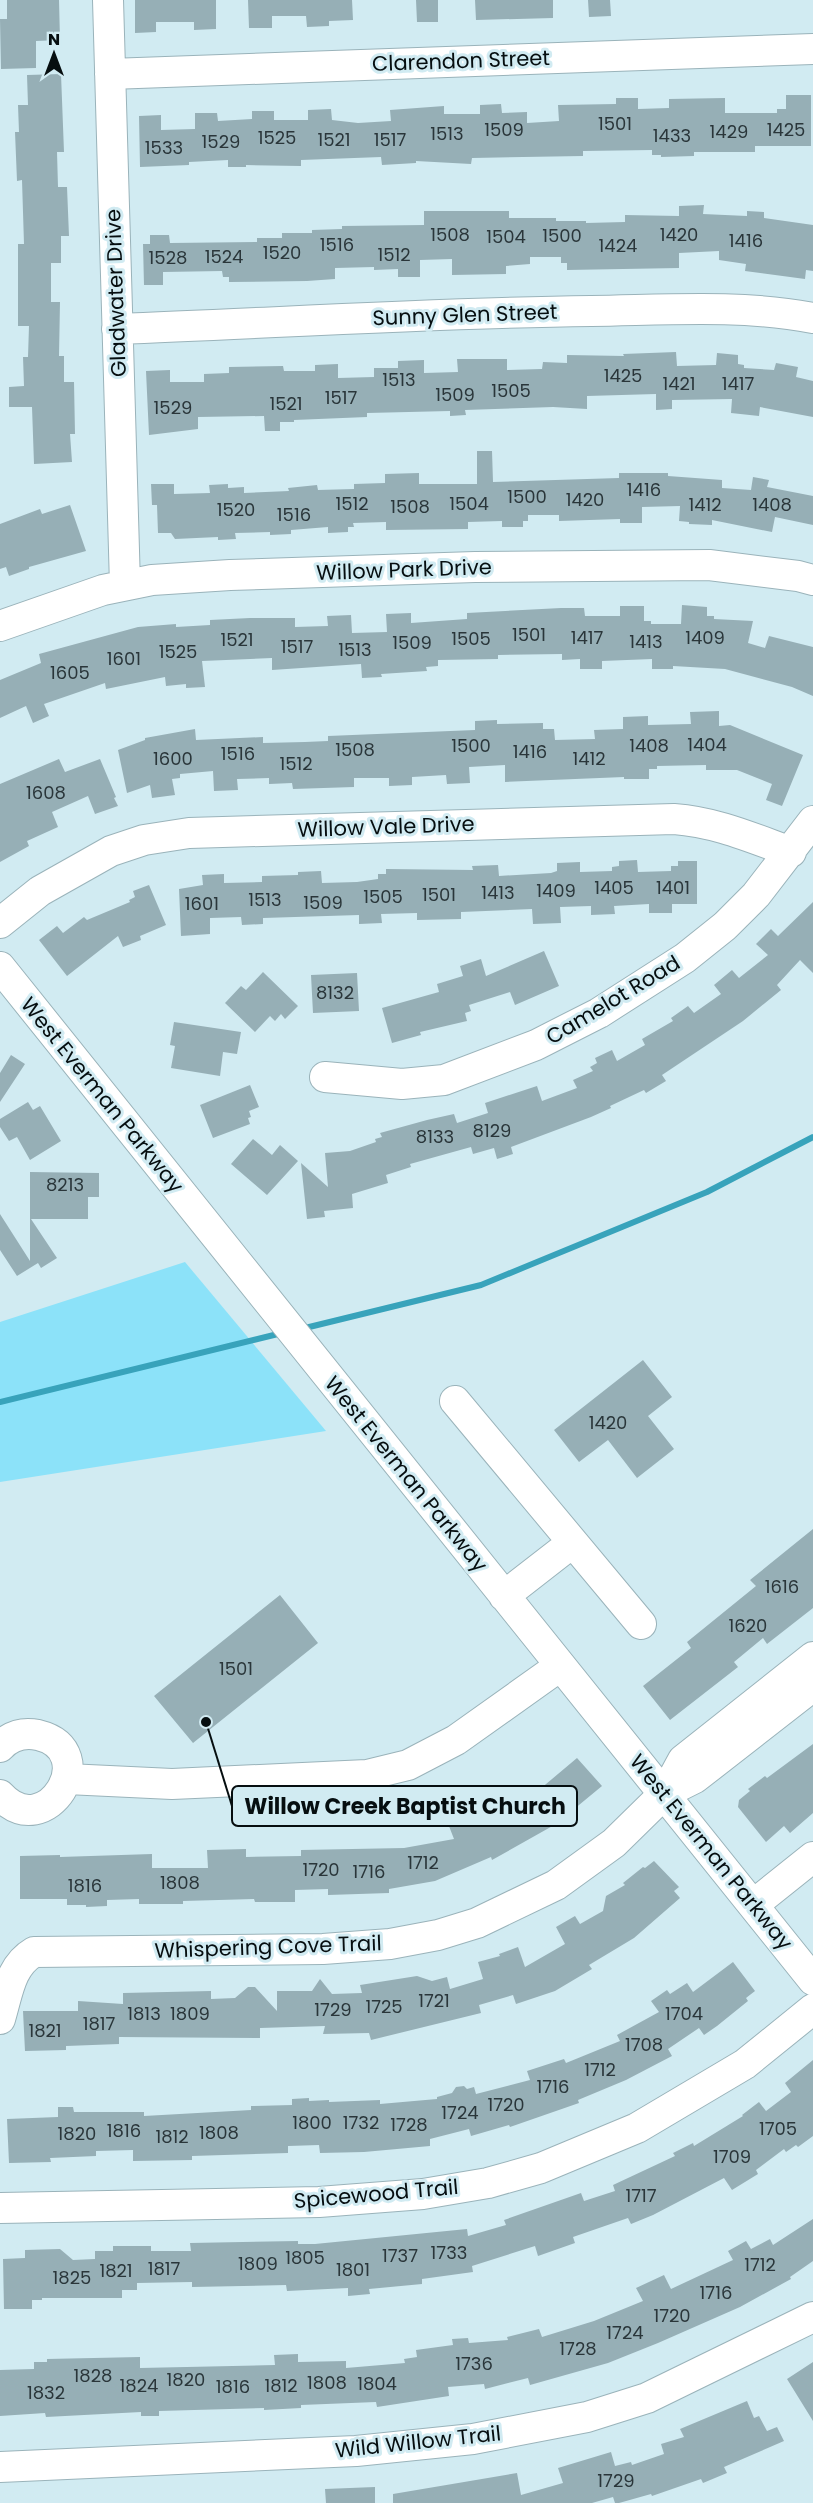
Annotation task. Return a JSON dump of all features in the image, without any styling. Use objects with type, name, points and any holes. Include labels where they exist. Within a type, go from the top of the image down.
[{"type":"street","name":"Gladwater Drive","points":[[108,0],[125,585]]},
{"type":"street","name":"Clarendon Street","points":[[110,74],[813,49]]},
{"type":"street","name":"Sunny Glen Street","points":[[117,329],[542,311],[729,309],[813,318]]},
{"type":"street","name":"Willow Park Drive","points":[[0,626],[103,590],[125,585],[152,580],[241,574],[475,567],[709,565],[798,576],[813,580]]},
{"type":"street","name":"Willow Vale Drive","points":[[0,922],[40,891],[111,850],[144,840],[189,833],[674,819],[701,821],[720,826],[791,852]]},
{"type":"street","name":"Camelot Road","points":[[325,1077],[402,1084],[444,1080],[536,1046],[599,1013],[685,958],[725,926],[756,895],[813,821]]},
{"type":"street","name":"West Everman Parkway","points":[[0,967],[813,1980]]},
{"type":"street","points":[[455,1401],[640,1624]]},
{"type":"street","points":[[504,1596],[572,1543]]},
{"type":"street","name":"Whispering Cove Trail","points":[[7,1965],[34,1952],[323,1949],[390,1944],[438,1935],[477,1923],[556,1886],[614,1843],[665,1793],[695,1778],[742,1726],[813,1657]]},
{"type":"street","points":[[67,1779],[172,1784],[367,1775],[408,1765],[456,1740],[561,1666]]},
{"type":"street","name":"Whispering Cove Trail","points":[[742,1726],[813,1686]]},
{"type":"street","points":[[0,1747],[15,1736],[28,1733],[47,1738],[63,1752],[68,1768],[67,1779],[56,1799],[38,1809],[24,1810],[6,1803],[0,1796]]},
{"type":"street","points":[[753,1905],[813,1857]]},
{"type":"street","points":[[0,2019],[7,1965]]},
{"type":"street","name":"Spicewood Trail","points":[[0,2208],[319,2202],[423,2194],[488,2182],[541,2168],[637,2128],[745,2064],[813,2009]]},
{"type":"street","name":"Wild Willow Trail","points":[[0,2467],[356,2451],[473,2439],[587,2417],[647,2398],[813,2317]]},
{"type":"shaded area","points":[[185,1262],[326,1431],[0,1482],[0,1322]]},
{"type":"building","points":[[7,0],[59,0],[60,40],[36,41],[36,68],[1,69],[0,19],[7,19]]},
{"type":"building","points":[[135,0],[216,0],[216,29],[194,30],[194,22],[156,22],[156,32],[135,33]]},
{"type":"building","points":[[248,0],[352,0],[353,20],[329,21],[329,26],[307,27],[306,16],[272,16],[272,28],[249,28]]},
{"type":"building","points":[[416,0],[438,0],[438,22],[417,22]]},
{"type":"building","points":[[475,0],[553,0],[553,18],[476,20]]},
{"type":"building","points":[[588,0],[610,0],[611,16],[589,17]]},
{"type":"building","points":[[61,74],[64,152],[57,152],[58,187],[67,187],[69,236],[61,236],[61,263],[51,263],[51,302],[60,302],[59,356],[64,356],[64,382],[74,382],[75,434],[70,434],[72,462],[34,464],[32,407],[9,407],[9,387],[24,386],[23,357],[28,357],[29,326],[18,326],[18,244],[24,244],[22,180],[17,181],[15,132],[19,132],[18,105],[28,105],[27,75]]},
{"type":"building","points":[[786,95],[811,95],[811,146],[755,146],[755,152],[694,152],[694,156],[661,157],[661,155],[652,155],[652,150],[583,151],[583,156],[472,158],[471,164],[416,161],[416,163],[382,165],[381,157],[301,160],[301,166],[228,167],[228,160],[189,162],[189,165],[140,167],[139,116],[161,115],[161,130],[195,129],[195,113],[217,113],[218,121],[252,119],[252,111],[274,111],[274,120],[308,120],[308,110],[331,109],[332,120],[358,123],[391,121],[390,110],[444,106],[444,114],[480,114],[480,105],[501,104],[502,113],[527,112],[527,123],[559,121],[558,105],[616,104],[616,98],[638,98],[638,109],[669,108],[669,99],[725,98],[725,113],[777,113],[777,109],[786,109]]},
{"type":"building","points":[[704,205],[703,214],[747,216],[747,211],[764,212],[764,218],[813,225],[813,271],[806,270],[805,279],[745,271],[746,264],[719,260],[719,251],[679,253],[679,268],[567,270],[567,263],[561,263],[561,257],[530,257],[530,264],[506,266],[506,274],[452,275],[452,259],[420,260],[420,277],[398,277],[398,269],[374,270],[374,267],[335,268],[335,279],[307,281],[229,282],[229,277],[223,277],[222,271],[163,272],[163,285],[144,285],[143,244],[150,244],[150,235],[169,235],[170,243],[257,242],[257,238],[282,238],[282,233],[312,233],[312,230],[342,229],[342,226],[424,225],[424,211],[509,211],[509,218],[556,218],[556,221],[586,221],[586,223],[625,222],[625,215],[679,216],[679,206]]},
{"type":"building","points":[[676,352],[677,366],[716,365],[717,353],[738,355],[738,364],[744,365],[744,368],[774,370],[776,363],[798,367],[796,377],[813,381],[813,417],[760,407],[759,416],[731,413],[732,399],[672,400],[672,409],[656,410],[656,394],[587,396],[587,409],[553,407],[465,410],[466,415],[450,416],[450,411],[367,413],[367,417],[294,420],[294,422],[280,422],[280,431],[265,431],[264,416],[198,417],[198,429],[149,435],[146,371],[170,370],[170,382],[204,382],[204,374],[229,373],[229,367],[283,366],[284,371],[315,371],[315,365],[338,364],[338,378],[374,377],[374,368],[398,368],[398,361],[424,360],[424,373],[458,372],[457,359],[507,359],[507,370],[542,369],[543,362],[567,363],[567,355],[624,356],[623,354]]},
{"type":"building","points":[[477,451],[492,451],[493,482],[619,478],[619,473],[668,473],[668,476],[722,480],[722,488],[751,490],[753,477],[769,480],[767,487],[813,496],[813,525],[775,517],[772,532],[712,520],[712,525],[689,524],[689,522],[679,521],[680,506],[642,507],[642,523],[620,523],[620,519],[559,521],[559,515],[528,515],[528,521],[523,521],[523,527],[502,527],[502,521],[468,522],[468,529],[386,530],[386,522],[353,523],[354,527],[348,527],[348,532],[328,533],[328,527],[291,530],[291,534],[235,533],[236,539],[218,540],[218,537],[175,539],[171,533],[158,533],[157,505],[152,505],[151,484],[174,484],[174,494],[210,493],[209,485],[228,484],[228,488],[244,487],[244,493],[289,491],[288,488],[317,485],[318,490],[354,489],[354,484],[385,483],[385,474],[419,473],[419,484],[477,484]]},
{"type":"building","points":[[70,505],[86,551],[29,567],[29,569],[9,576],[6,567],[0,569],[0,524],[40,509],[42,514]]},
{"type":"building","points":[[682,605],[707,607],[707,616],[714,616],[714,619],[753,621],[748,643],[765,648],[769,636],[813,647],[813,696],[792,687],[725,669],[673,666],[673,669],[652,669],[652,659],[602,661],[602,669],[580,669],[580,659],[562,660],[562,654],[498,655],[498,659],[438,660],[438,666],[426,667],[427,671],[381,674],[382,677],[362,678],[361,664],[272,670],[272,658],[202,661],[205,687],[186,688],[186,684],[166,686],[165,677],[106,689],[105,683],[44,704],[49,716],[33,723],[26,706],[0,718],[0,680],[41,663],[39,654],[138,627],[176,624],[176,627],[210,625],[210,620],[250,618],[295,618],[295,627],[328,626],[327,616],[351,615],[352,633],[387,632],[386,614],[411,613],[411,623],[467,619],[467,613],[561,608],[584,608],[585,616],[620,616],[620,606],[644,606],[644,621],[651,621],[651,624],[681,624]]},
{"type":"building","points":[[719,711],[719,726],[730,725],[803,755],[782,806],[766,800],[772,784],[737,770],[706,770],[706,765],[657,766],[657,769],[649,769],[649,779],[624,779],[624,777],[505,782],[505,765],[469,767],[470,783],[447,784],[446,775],[412,777],[412,785],[389,786],[389,778],[354,778],[354,787],[293,789],[292,783],[269,784],[269,778],[237,779],[238,790],[214,791],[213,771],[180,774],[180,778],[172,779],[175,795],[152,798],[150,785],[127,793],[118,750],[145,740],[145,738],[195,729],[196,740],[263,737],[263,743],[305,742],[328,741],[328,736],[475,730],[475,721],[497,720],[497,724],[543,723],[543,729],[554,729],[555,740],[595,739],[594,730],[623,729],[623,717],[648,716],[648,725],[691,724],[690,712]]},
{"type":"building","points":[[59,759],[65,772],[100,759],[118,806],[95,814],[88,796],[52,812],[58,827],[27,841],[29,846],[0,862],[0,784]]},
{"type":"building","points":[[637,860],[638,872],[671,871],[671,866],[678,866],[678,861],[697,861],[697,904],[672,904],[672,913],[649,913],[649,904],[614,906],[615,914],[591,915],[591,906],[560,907],[561,923],[533,924],[532,909],[461,912],[461,919],[417,920],[417,913],[381,914],[382,923],[359,924],[359,915],[263,918],[263,924],[242,925],[241,917],[210,918],[210,934],[181,936],[179,889],[203,885],[202,875],[224,874],[224,883],[262,882],[262,876],[298,875],[298,872],[321,871],[322,883],[357,882],[378,879],[378,874],[386,874],[386,869],[473,870],[472,866],[498,865],[499,876],[551,873],[557,871],[557,863],[580,862],[580,872],[612,871],[612,867],[619,866],[619,861]]},
{"type":"building","points":[[149,885],[166,925],[140,936],[141,940],[123,947],[118,936],[67,976],[39,940],[57,926],[63,933],[84,917],[87,920],[130,902],[129,900],[135,897],[133,891]]},
{"type":"building","points":[[813,902],[813,973],[800,960],[777,985],[781,990],[743,1021],[662,1075],[666,1081],[646,1093],[644,1090],[591,1117],[511,1147],[513,1154],[497,1159],[494,1148],[473,1154],[471,1147],[410,1164],[411,1167],[386,1175],[388,1183],[352,1194],[353,1208],[324,1211],[325,1217],[307,1219],[301,1163],[328,1187],[325,1153],[350,1151],[376,1142],[375,1139],[382,1137],[380,1133],[427,1120],[454,1114],[457,1123],[488,1113],[485,1103],[537,1086],[542,1101],[577,1088],[573,1080],[593,1071],[590,1067],[597,1063],[595,1058],[612,1050],[617,1061],[645,1045],[642,1039],[673,1021],[671,1018],[688,1006],[694,1013],[721,994],[714,985],[732,970],[739,978],[768,955],[756,944],[771,929],[778,936]]},
{"type":"building","points":[[544,951],[559,986],[515,1005],[510,992],[469,1005],[471,1011],[465,1013],[467,1021],[420,1032],[421,1035],[392,1043],[382,1008],[439,992],[437,984],[463,976],[460,966],[481,959],[486,976]]},
{"type":"building","points":[[263,972],[298,1006],[285,1019],[281,1014],[275,1021],[270,1016],[255,1032],[225,1003],[241,986],[246,990]]},
{"type":"building","points":[[357,973],[359,1011],[313,1013],[311,975]]},
{"type":"building","points":[[174,1022],[241,1032],[237,1054],[223,1052],[220,1076],[171,1068],[175,1046],[170,1045]]},
{"type":"building","points":[[11,1055],[25,1064],[0,1102],[0,1073]]},
{"type":"building","points":[[250,1085],[259,1107],[249,1111],[250,1124],[213,1138],[200,1105]]},
{"type":"building","points":[[28,1102],[33,1110],[40,1106],[61,1141],[30,1160],[17,1137],[9,1141],[0,1127],[0,1119]]},
{"type":"building","points":[[253,1139],[272,1155],[280,1145],[298,1161],[267,1195],[231,1164]]},
{"type":"building","points":[[30,1172],[99,1173],[99,1197],[88,1197],[88,1219],[31,1219],[57,1258],[41,1268],[38,1263],[17,1276],[0,1250],[0,1214],[30,1261]]},
{"type":"building","points":[[643,1360],[672,1397],[648,1416],[674,1449],[637,1478],[608,1440],[579,1462],[554,1430]]},
{"type":"building","points":[[813,1529],[813,1608],[767,1644],[763,1638],[734,1662],[738,1667],[670,1720],[643,1686],[691,1648],[687,1642],[756,1586],[750,1580]]},
{"type":"building","points":[[280,1595],[318,1643],[193,1743],[154,1696]]},
{"type":"building","points":[[813,1744],[813,1813],[790,1833],[784,1826],[766,1842],[738,1807],[739,1800],[750,1791],[748,1789],[765,1776],[767,1778]]},
{"type":"building","points":[[577,1758],[602,1786],[556,1824],[492,1860],[491,1857],[435,1881],[389,1889],[389,1893],[328,1895],[328,1889],[295,1890],[295,1902],[255,1902],[254,1899],[183,1901],[183,1904],[139,1904],[139,1899],[107,1900],[107,1906],[86,1907],[86,1905],[67,1905],[67,1899],[20,1899],[20,1856],[152,1854],[152,1868],[208,1868],[207,1850],[246,1849],[246,1857],[301,1856],[301,1850],[404,1848],[454,1839],[447,1821],[484,1809],[486,1813],[530,1789],[533,1795]]},
{"type":"building","points":[[654,1861],[679,1887],[674,1891],[680,1898],[634,1938],[589,1965],[592,1969],[555,1991],[516,2004],[513,1995],[479,2005],[481,2013],[371,2040],[369,2033],[323,2034],[325,2026],[260,2028],[260,2038],[119,2037],[119,2044],[66,2046],[66,2050],[25,2051],[23,2011],[78,2011],[78,2001],[123,2004],[123,1993],[211,1991],[211,1999],[235,1998],[248,1987],[255,1987],[277,2011],[277,1991],[312,1991],[320,1979],[332,1994],[362,1993],[360,1985],[417,1976],[432,1981],[447,1977],[450,1989],[483,1979],[478,1962],[500,1956],[499,1954],[518,1947],[525,1967],[565,1944],[556,1927],[575,1916],[580,1924],[603,1911],[606,1896],[625,1885],[623,1883]]},
{"type":"building","points":[[733,1962],[755,1991],[746,1998],[748,2001],[717,2026],[704,2035],[699,2028],[668,2049],[672,2056],[626,2080],[578,2100],[579,2103],[510,2127],[509,2125],[471,2136],[469,2129],[430,2139],[430,2146],[364,2152],[320,2153],[319,2145],[288,2146],[288,2153],[192,2156],[192,2160],[133,2161],[133,2150],[96,2151],[96,2156],[50,2158],[51,2162],[9,2163],[7,2119],[58,2117],[58,2107],[73,2107],[74,2112],[144,2112],[144,2116],[251,2110],[251,2106],[292,2105],[292,2099],[309,2098],[309,2101],[329,2100],[329,2102],[380,2100],[380,2104],[437,2099],[437,2097],[452,2093],[456,2087],[464,2086],[467,2089],[474,2087],[476,2094],[530,2080],[527,2071],[564,2059],[566,2063],[620,2041],[617,2035],[659,2012],[651,2001],[667,1990],[670,1994],[687,1983],[693,1992]]},
{"type":"building","points":[[813,2060],[813,2136],[798,2147],[796,2145],[786,2152],[784,2149],[756,2170],[758,2174],[732,2190],[724,2178],[653,2215],[631,2224],[628,2218],[573,2237],[575,2243],[538,2256],[535,2246],[472,2266],[473,2272],[422,2279],[422,2284],[369,2289],[370,2294],[348,2296],[348,2288],[287,2291],[286,2285],[192,2287],[192,2282],[137,2283],[137,2290],[122,2290],[122,2298],[42,2298],[42,2300],[32,2300],[32,2309],[4,2309],[3,2259],[25,2258],[25,2250],[60,2249],[73,2260],[95,2259],[95,2251],[113,2251],[113,2246],[151,2246],[151,2251],[191,2251],[190,2243],[298,2241],[298,2244],[315,2244],[467,2229],[468,2236],[506,2225],[504,2220],[581,2193],[584,2201],[615,2191],[613,2185],[675,2156],[673,2153],[693,2143],[694,2146],[743,2116],[759,2102],[766,2111],[791,2092],[785,2083]]},
{"type":"building","points":[[813,2219],[813,2261],[790,2277],[791,2279],[740,2307],[658,2343],[608,2363],[530,2385],[528,2378],[485,2389],[484,2384],[448,2387],[449,2396],[377,2407],[376,2402],[301,2405],[301,2408],[264,2410],[264,2408],[159,2411],[159,2416],[141,2416],[141,2412],[46,2417],[45,2413],[0,2416],[0,2370],[34,2369],[34,2362],[47,2362],[47,2359],[140,2357],[140,2368],[275,2365],[274,2355],[298,2354],[298,2362],[346,2361],[346,2368],[405,2363],[404,2359],[417,2357],[416,2350],[453,2345],[452,2339],[468,2338],[469,2343],[508,2340],[507,2337],[539,2329],[542,2337],[594,2321],[643,2301],[636,2288],[664,2275],[671,2289],[733,2260],[728,2251],[746,2241],[751,2249],[770,2239],[773,2245]]},
{"type":"building","points":[[813,2362],[813,2421],[787,2379]]},
{"type":"building","points":[[747,2401],[754,2418],[759,2416],[767,2431],[777,2427],[784,2441],[724,2467],[727,2473],[703,2483],[701,2479],[652,2496],[651,2494],[619,2503],[615,2503],[613,2497],[592,2503],[393,2503],[393,2494],[517,2473],[521,2495],[563,2483],[558,2468],[611,2452],[615,2466],[631,2462],[632,2465],[664,2454],[661,2444],[684,2437],[680,2429]]},
{"type":"building","points":[[375,2487],[375,2503],[326,2503],[325,2489]]},
{"type":"waterway","points":[[301,1329],[481,1285],[707,1192],[813,1137]]},
{"type":"waterway","points":[[0,1402],[282,1333]]},
{"type":"place","name":"Willow Creek Baptist Church","points":[[206,1722]]}]
